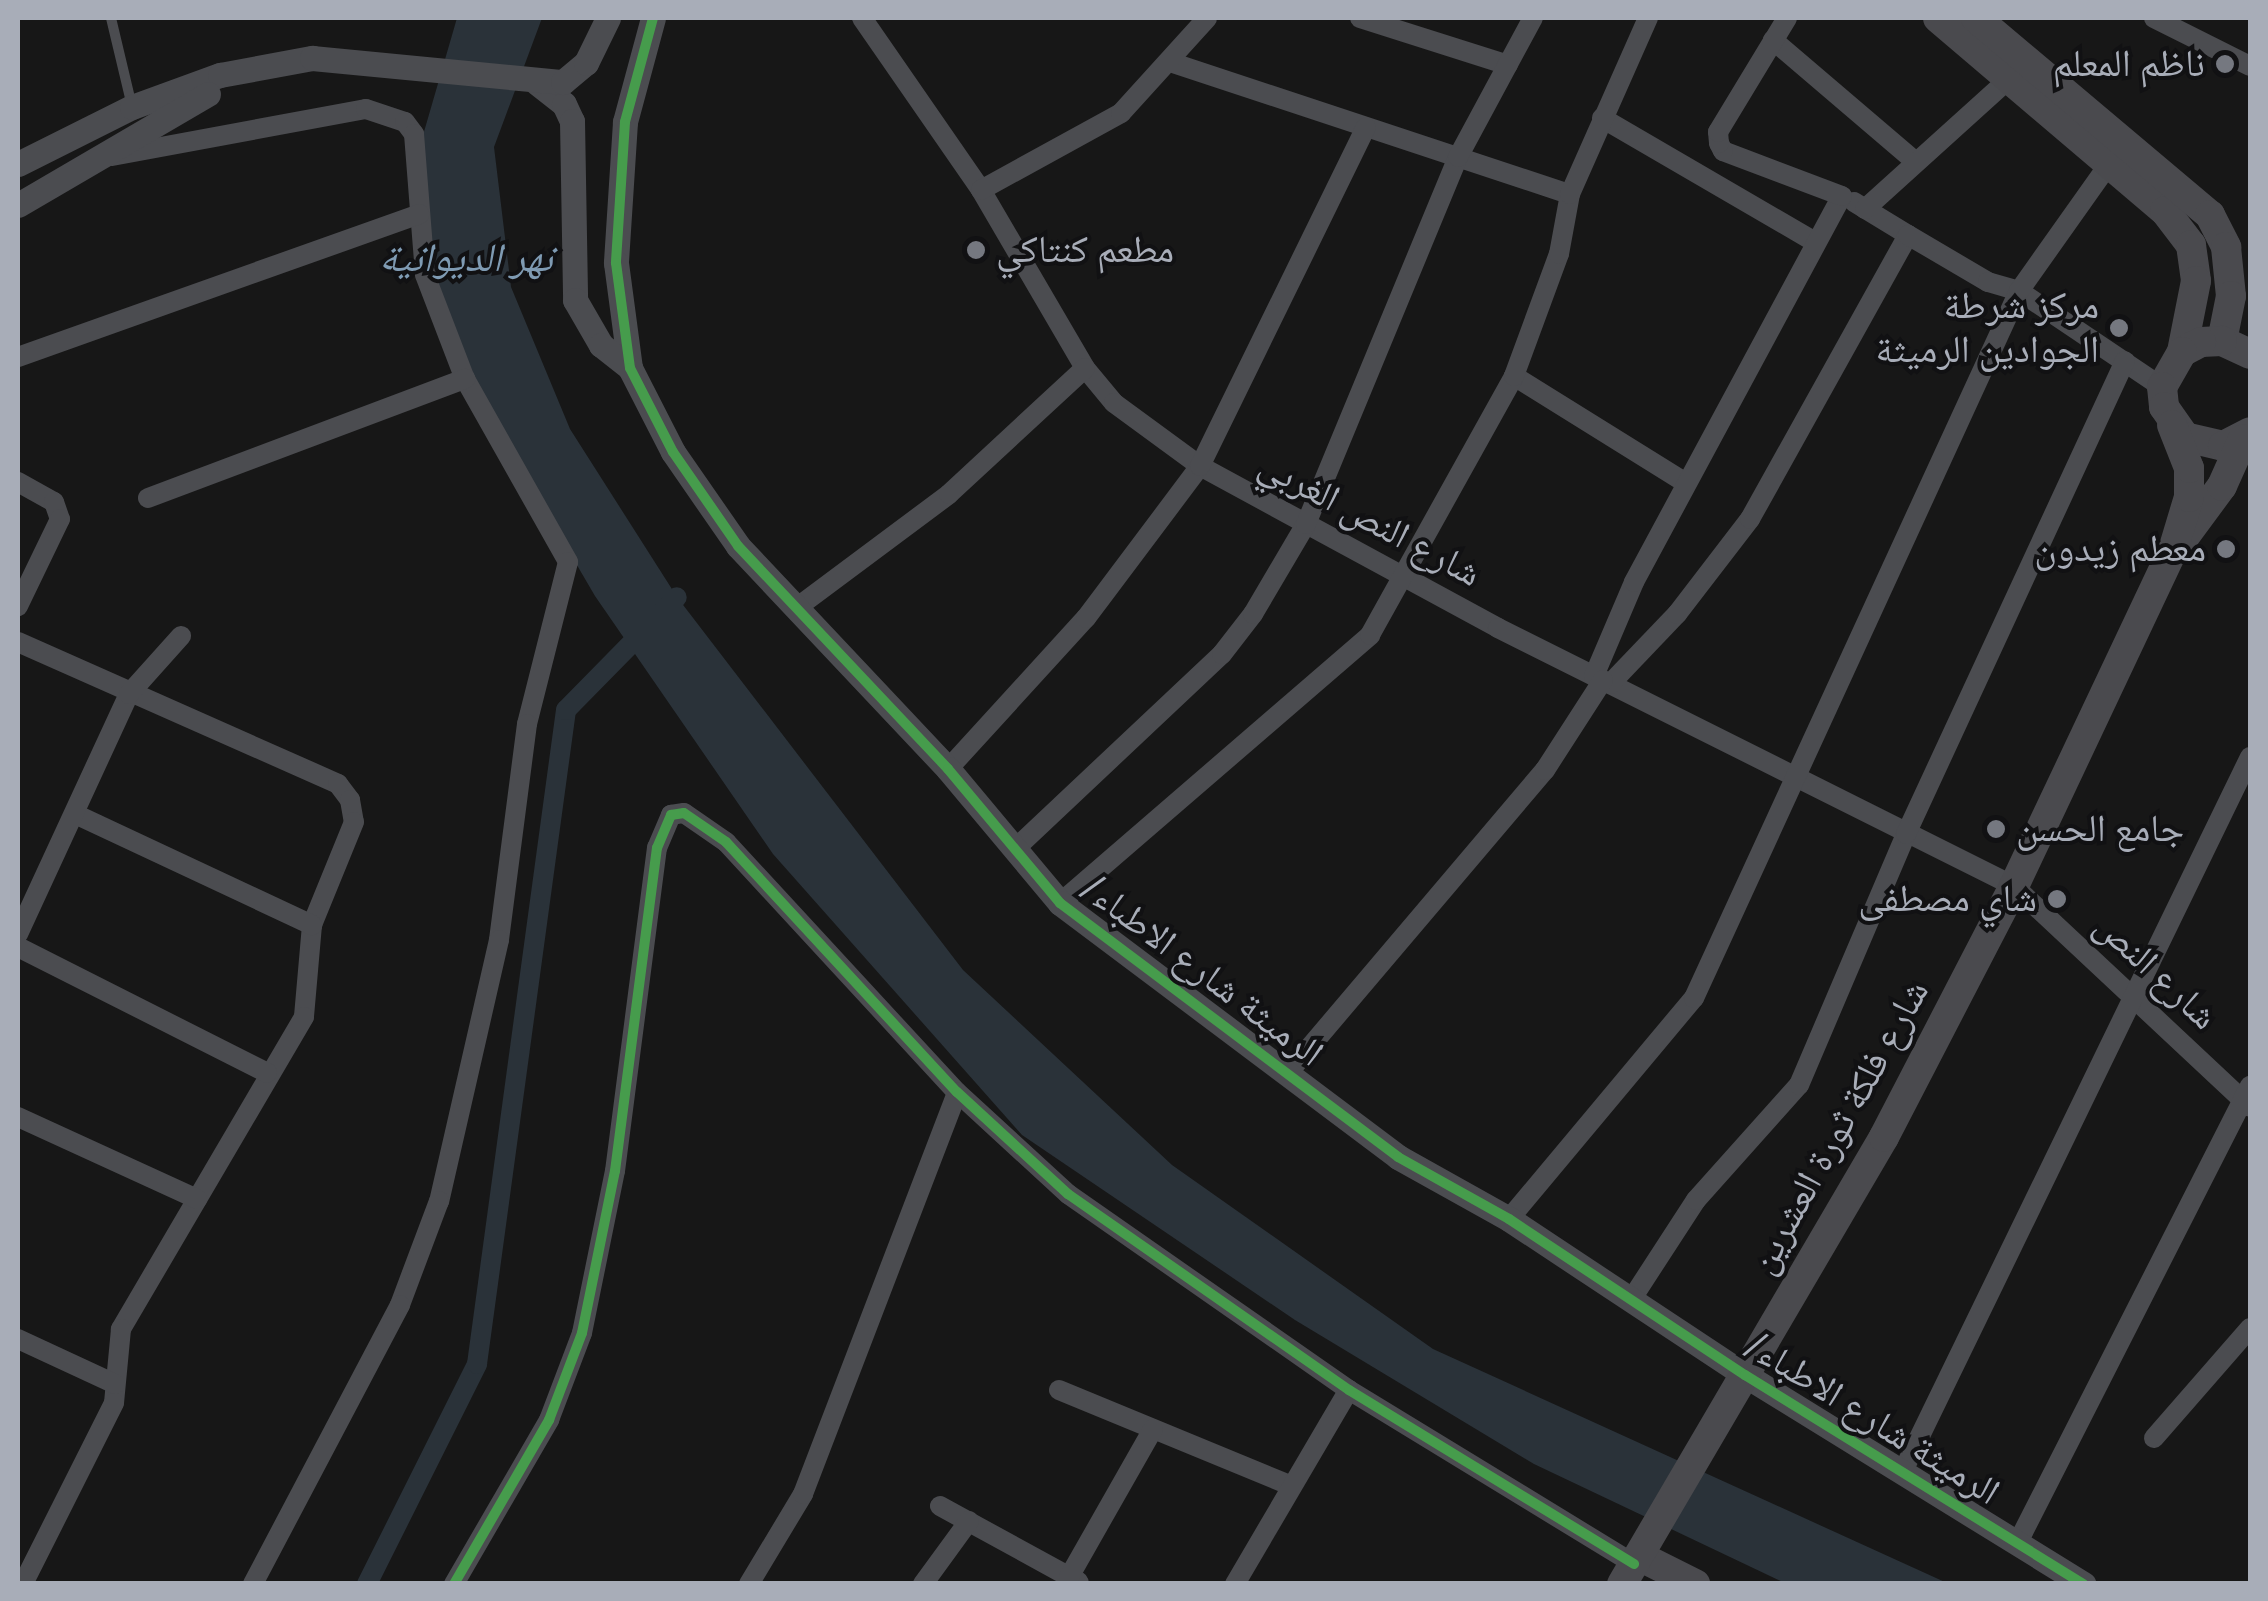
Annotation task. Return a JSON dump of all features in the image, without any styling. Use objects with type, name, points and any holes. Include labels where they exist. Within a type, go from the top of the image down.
[{"type":"main road","points":[[1938,18],[2166,212],[2191,246],[2196,281],[2182,352],[2162,387],[2189,468],[2190,497],[2173,550]]},
{"type":"main road","points":[[1976,18],[2250,246]]},
{"type":"main road","points":[[2182,352],[2241,343],[2230,296],[2226,247],[2210,215]]},
{"type":"main road","points":[[2172,425],[2202,445],[2244,452],[2173,550]]},
{"type":"main road","name":"شارع فلكة ثورة العشرين","points":[[1636,1561],[1884,1137],[2014,886],[2173,550]]},
{"type":"main road","points":[[1636,1561],[1695,1584]]},
{"type":"street","points":[[18,164],[132,107],[220,75],[312,58],[427,66],[537,83],[563,82],[586,63],[608,18]]},
{"type":"street","name":"/الرميثة شارع الاطباء","points":[[653,18],[624,140],[616,263],[630,368],[673,452],[738,546],[799,606],[948,769],[1060,903],[1398,1156],[1510,1219],[1745,1375],[2084,1584]]},
{"type":"street","name":"شارع النص الغربي","points":[[862,18],[980,190],[1085,368],[1114,404],[1200,466],[1406,578],[2014,886]]},
{"type":"street","points":[[980,190],[1105,124],[1170,62],[1207,18]]},
{"type":"street","points":[[1360,18],[1508,65]]},
{"type":"street","points":[[1016,848],[1222,654],[1306,524],[1458,157],[1533,18]]},
{"type":"street","points":[[1060,903],[1370,635],[1406,578],[1514,376],[1559,254],[1570,194],[1648,18]]},
{"type":"street","points":[[1786,18],[1718,132],[1723,151],[1842,196],[1988,282],[2020,290],[2162,387]]},
{"type":"street","points":[[2154,18],[2250,66]]},
{"type":"street","points":[[2194,38],[2206,18]]},
{"type":"street","points":[[1773,40],[1916,162]]},
{"type":"street","points":[[18,205],[87,161],[224,86],[312,58]]},
{"type":"street","points":[[1170,62],[1570,194]]},
{"type":"street","points":[[1864,208],[2008,79]]},
{"type":"street","points":[[537,83],[564,104],[572,121],[576,300],[601,345],[630,368]]},
{"type":"street","points":[[87,161],[326,114],[388,112],[414,134],[424,275],[465,379],[562,548],[568,579],[527,724],[499,940],[439,1201],[400,1305],[253,1584]]},
{"type":"street","points":[[1602,118],[1813,241]]},
{"type":"street","points":[[948,769],[1086,618],[1200,466],[1366,126]]},
{"type":"street","points":[[1510,1219],[1694,998],[2020,290],[2109,164]]},
{"type":"street","points":[[1288,1074],[1545,770],[1602,680],[1686,483],[1813,241],[1842,196]]},
{"type":"street","points":[[18,357],[419,214]]},
{"type":"street","points":[[1602,680],[1676,614],[1750,518],[1908,234]]},
{"type":"street","points":[[1632,1300],[1696,1200],[1799,1085],[1906,834],[2124,362]]},
{"type":"street","points":[[799,606],[949,494],[1085,368]]},
{"type":"street","points":[[1514,376],[1686,483]]},
{"type":"street","points":[[148,498],[465,379]]},
{"type":"street","points":[[18,482],[54,502],[60,520],[18,606]]},
{"type":"street","points":[[18,934],[129,694],[180,636]]},
{"type":"street","points":[[18,642],[338,784],[350,800],[354,822],[312,925],[304,1017],[267,1072],[122,1329],[114,1403],[23,1584]]},
{"type":"street","points":[[1902,1472],[2250,757]]},
{"type":"street","points":[[75,814],[312,925]]},
{"type":"street","points":[[454,1584],[549,1420],[582,1333],[616,1171],[656,848],[671,816],[701,819],[726,842],[957,1092],[1068,1194],[1349,1390],[1636,1561]]},
{"type":"street","name":"شارع النص","points":[[2014,886],[2248,1098]]},
{"type":"street","points":[[18,946],[267,1072]]},
{"type":"street","points":[[749,1584],[803,1494],[957,1092]]},
{"type":"street","points":[[2017,1544],[2248,1098]]},
{"type":"street","points":[[18,1116],[198,1200]]},
{"type":"street","points":[[2154,1438],[2250,1328]]},
{"type":"street","points":[[18,1339],[115,1384]]},
{"type":"street","points":[[1059,1390],[1290,1485]]},
{"type":"street","points":[[1235,1584],[1349,1390]]},
{"type":"street","points":[[940,1506],[1075,1580],[1153,1429]]},
{"type":"street","points":[[924,1584],[969,1521]]},
{"type":"lane","points":[[111,18],[132,107]]},
{"type":"water","name":"نهر الديوانية","points":[[457,18],[542,18],[494,147],[511,287],[570,429],[677,597],[963,970],[1172,1165],[1433,1349],[1947,1583],[1785,1583],[1534,1464],[1295,1320],[1022,1135],[773,854],[595,596],[484,406],[426,268],[419,149]]},
{"type":"waterway","points":[[367,1584],[477,1364],[566,710],[677,597]]},
{"type":"cycle path","points":[[653,18],[625,122],[616,263],[630,368],[673,452],[738,546],[948,769],[1060,903],[1398,1157],[1509,1219],[1745,1375],[2084,1584]]},
{"type":"cycle path","points":[[454,1584],[549,1420],[582,1333],[615,1171],[657,848],[671,815],[684,813],[726,842],[957,1092],[1068,1194],[1349,1390],[1634,1564]]},
{"type":"place","name":"ناظم المعلم","points":[[2225,64]]},
{"type":"place","name":"مطعم كنتاكي","points":[[976,250]]},
{"type":"place","name":"مركز شرطة الجوادين الرميثة","points":[[2119,328]]},
{"type":"place","name":"معطم زيدون","points":[[2226,549]]},
{"type":"place","name":"جامع الحسن","points":[[1996,829]]},
{"type":"place","name":"شاي مصطفى","points":[[2057,899]]}]
